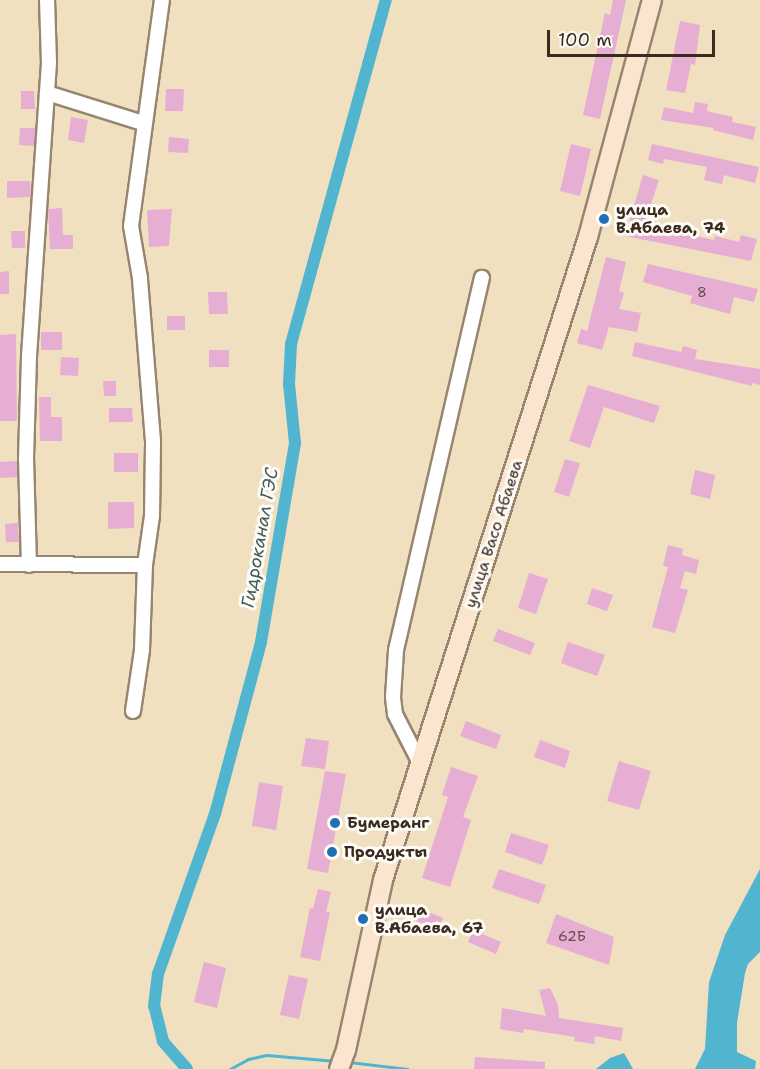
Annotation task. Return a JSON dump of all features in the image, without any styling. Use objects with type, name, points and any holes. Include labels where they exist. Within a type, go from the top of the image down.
[{"type":"main road","name":"улица Васо Абаева","points":[[339,1069],[346,1050],[378,899],[419,762],[495,532],[588,237],[652,0]]},
{"type":"street","points":[[29,565],[26,458],[29,356],[47,93],[47,0]]},
{"type":"street","points":[[133,711],[142,650],[145,565],[152,516],[153,441],[140,278],[131,226],[143,123],[162,0]]},
{"type":"street","points":[[47,93],[143,123]]},
{"type":"street","points":[[419,762],[395,714],[393,697],[396,650],[482,278]]},
{"type":"street","points":[[0,564],[145,565]]},
{"type":"water","points":[[760,869],[760,952],[748,964],[745,973],[737,1023],[737,1052],[756,1061],[755,1069],[695,1069],[705,1049],[709,982],[725,935]]},
{"type":"water","points":[[624,1053],[633,1069],[596,1069],[610,1058]]},
{"type":"building","points":[[613,0],[626,0],[600,119],[583,115],[605,13],[610,15]]},
{"type":"building","points":[[680,21],[700,25],[695,65],[691,64],[685,93],[666,90]]},
{"type":"building","points":[[166,89],[184,89],[183,111],[165,111]]},
{"type":"building","points":[[21,91],[34,91],[35,109],[21,109]]},
{"type":"building","points":[[695,102],[708,104],[707,111],[733,117],[732,122],[756,127],[753,140],[713,130],[714,128],[661,120],[664,107],[693,113]]},
{"type":"building","points":[[71,117],[88,120],[84,143],[68,140]]},
{"type":"building","points":[[20,128],[36,128],[34,146],[19,145]]},
{"type":"building","points":[[169,137],[189,139],[188,153],[168,152]]},
{"type":"building","points":[[571,144],[591,149],[580,196],[560,191]]},
{"type":"building","points":[[652,144],[759,167],[755,183],[724,175],[722,184],[704,180],[707,167],[664,159],[663,164],[648,160]]},
{"type":"building","points":[[643,175],[659,180],[646,219],[683,230],[682,233],[714,240],[715,236],[739,242],[741,235],[757,239],[751,261],[625,236]]},
{"type":"building","points":[[7,181],[30,181],[31,197],[7,198]]},
{"type":"building","points":[[62,208],[63,235],[73,235],[73,249],[50,249],[48,209]]},
{"type":"building","points":[[172,209],[169,246],[149,247],[147,210]]},
{"type":"building","points":[[11,231],[25,231],[25,248],[12,248]]},
{"type":"building","points":[[606,257],[626,262],[619,291],[624,293],[619,309],[641,313],[637,332],[609,327],[602,350],[577,343],[581,329],[587,331]]},
{"type":"building","points":[[648,264],[758,289],[754,302],[734,297],[730,314],[690,303],[692,296],[643,282]]},
{"type":"building","points":[[9,271],[9,294],[0,294],[0,272]]},
{"type":"building","points":[[208,292],[227,292],[228,314],[209,314]]},
{"type":"building","points":[[167,316],[185,316],[185,330],[167,330]]},
{"type":"building","points":[[41,332],[62,332],[62,350],[41,350]]},
{"type":"building","points":[[16,334],[17,421],[0,421],[0,335]]},
{"type":"building","points":[[635,342],[681,352],[683,346],[697,350],[695,359],[760,369],[760,385],[752,383],[752,386],[632,356]]},
{"type":"building","points":[[209,350],[229,350],[229,367],[209,367]]},
{"type":"building","points":[[61,357],[79,358],[78,376],[60,375]]},
{"type":"building","points":[[103,381],[116,381],[116,396],[104,396]]},
{"type":"building","points":[[588,385],[660,406],[654,423],[604,407],[590,448],[569,441]]},
{"type":"building","points":[[39,397],[51,397],[51,417],[62,417],[62,441],[40,441]]},
{"type":"building","points":[[109,408],[132,408],[133,422],[109,422]]},
{"type":"building","points":[[114,453],[138,453],[138,472],[114,472]]},
{"type":"building","points":[[565,459],[580,463],[569,497],[554,492]]},
{"type":"building","points":[[17,461],[18,477],[0,478],[0,462]]},
{"type":"building","points":[[695,470],[715,475],[710,499],[690,494]]},
{"type":"building","points":[[108,502],[134,502],[134,528],[108,529]]},
{"type":"building","points":[[18,523],[19,542],[6,542],[5,524]]},
{"type":"building","points":[[668,545],[683,549],[682,555],[699,560],[696,574],[685,571],[680,588],[688,590],[675,633],[652,627],[668,567],[663,566]]},
{"type":"building","points":[[529,573],[548,579],[536,614],[518,608]]},
{"type":"building","points":[[592,588],[613,595],[607,611],[587,604]]},
{"type":"building","points":[[498,629],[535,643],[530,655],[493,641]]},
{"type":"building","points":[[568,642],[605,655],[597,676],[561,663]]},
{"type":"building","points":[[466,721],[501,735],[496,749],[460,736]]},
{"type":"building","points":[[306,738],[329,741],[325,769],[301,766]]},
{"type":"building","points":[[540,740],[570,751],[565,768],[534,757]]},
{"type":"building","points":[[619,761],[651,771],[639,810],[607,801]]},
{"type":"building","points":[[451,767],[478,776],[463,817],[471,820],[450,887],[422,878],[448,797],[442,795]]},
{"type":"building","points":[[325,771],[346,774],[328,873],[307,869]]},
{"type":"building","points":[[259,782],[283,786],[276,830],[252,826]]},
{"type":"building","points":[[511,833],[549,845],[542,865],[505,852]]},
{"type":"building","points":[[499,869],[546,885],[539,904],[492,888]]},
{"type":"building","points":[[318,889],[331,892],[326,912],[330,912],[320,961],[300,957],[310,908],[313,909]]},
{"type":"building","points":[[409,904],[443,918],[438,930],[404,916]]},
{"type":"building","points":[[556,914],[614,937],[609,965],[546,943]]},
{"type":"building","points":[[473,930],[501,942],[496,954],[468,942]]},
{"type":"building","points":[[204,962],[226,968],[217,1008],[194,1002]]},
{"type":"building","points":[[289,975],[308,979],[299,1019],[280,1015]]},
{"type":"building","points":[[550,988],[558,1005],[559,1018],[623,1028],[621,1041],[595,1036],[594,1044],[574,1041],[575,1037],[524,1029],[523,1033],[500,1029],[502,1008],[546,1016],[539,990]]},
{"type":"building","points":[[475,1057],[545,1062],[545,1069],[474,1069]]},
{"type":"waterway","name":"Гидроканал ГЭС","points":[[187,1069],[163,1041],[154,1006],[158,974],[215,814],[261,642],[295,443],[289,384],[291,344],[386,0]]},
{"type":"waterway","points":[[230,1069],[248,1059],[267,1055],[336,1061]]},
{"type":"waterway","points":[[349,1062],[408,1069]]},
{"type":"place","name":"улица В.Абаева, 74","points":[[604,219]]},
{"type":"place","name":"Бумеранг","points":[[335,823]]},
{"type":"place","name":"Продукты","points":[[332,852]]},
{"type":"place","name":"улица В.Абаева, 67","points":[[363,919]]}]
